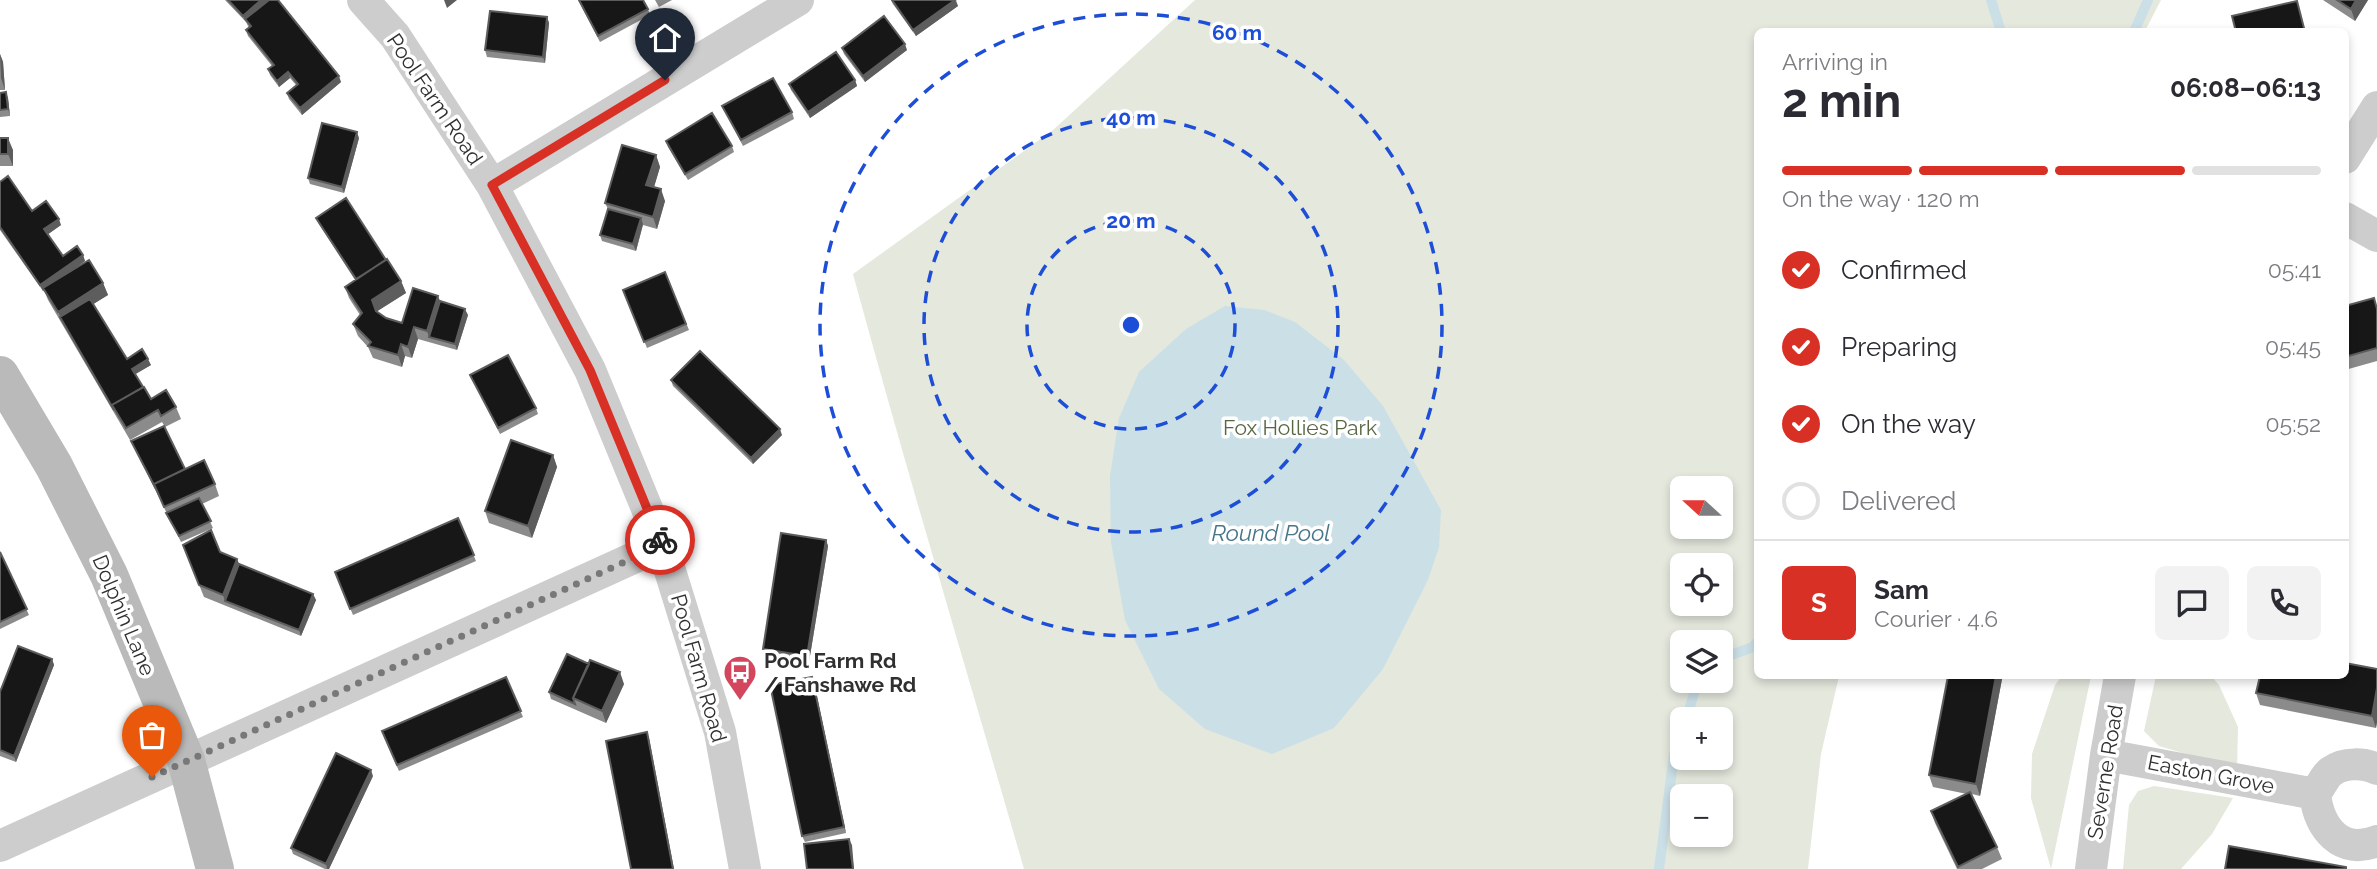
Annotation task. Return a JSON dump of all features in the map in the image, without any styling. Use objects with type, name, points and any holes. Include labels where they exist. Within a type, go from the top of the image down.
[{"type":"street","name":"Pool Farm Road","points":[[363,0],[395,36],[492,185],[590,370],[662,545],[720,732],[745,869]]},
{"type":"street","points":[[492,185],[798,0]]},
{"type":"street","points":[[2349,152],[2377,107]]},
{"type":"street","points":[[2349,220],[2377,236]]},
{"type":"street","name":"Dolphin Lane","points":[[0,375],[54,466],[109,575],[186,760],[215,869]]},
{"type":"street","points":[[0,846],[662,545]]},
{"type":"street","name":"Severne Road","points":[[2091,869],[2119,679]]},
{"type":"street","name":"Easton Grove","points":[[2106,755],[2315,794]]},
{"type":"street","points":[[2377,769],[2352,764],[2332,771],[2315,794],[2317,812],[2325,826],[2339,840],[2356,846],[2377,841]]},
{"type":"green space","name":"Fox Hollies Park","points":[[1195,0],[2161,0],[2147,28],[1754,28],[1754,679],[1838,679],[1821,754],[1808,869],[1024,869],[853,274],[1053,130]]},
{"type":"green space","points":[[2060,679],[2090,679],[2051,869],[2031,798],[2032,754],[2055,685]]},
{"type":"green space","points":[[2155,679],[2214,679],[2238,727],[2237,769],[2159,746],[2144,731]]},
{"type":"green space","points":[[2154,786],[2233,798],[2212,834],[2181,869],[2123,869],[2129,805],[2138,791]]},
{"type":"water","name":"Round Pool","points":[[1225,306],[1264,310],[1295,322],[1344,360],[1383,406],[1441,510],[1439,547],[1428,580],[1383,669],[1334,728],[1272,754],[1205,729],[1159,689],[1125,620],[1111,542],[1110,476],[1119,418],[1139,372],[1186,329]]},
{"type":"building","points":[[228,0],[261,0],[243,16]]},
{"type":"building","points":[[269,0],[278,0],[339,76],[300,108],[287,93],[298,84],[288,72],[277,81],[268,69],[274,65],[246,30],[251,26],[245,19]]},
{"type":"building","points":[[579,0],[643,0],[648,9],[598,36]]},
{"type":"building","points":[[892,0],[955,0],[913,30]]},
{"type":"building","points":[[2337,0],[2356,0],[2351,9]]},
{"type":"building","points":[[2297,1],[2304,28],[2235,28],[2232,16]]},
{"type":"building","points":[[490,11],[547,17],[543,57],[485,50]]},
{"type":"building","points":[[884,16],[905,44],[863,76],[842,48]]},
{"type":"building","points":[[836,52],[855,80],[808,112],[789,84]]},
{"type":"building","points":[[773,78],[792,112],[741,140],[722,106]]},
{"type":"building","points":[[6,92],[8,109],[0,110],[0,93]]},
{"type":"building","points":[[712,113],[732,146],[685,174],[666,141]]},
{"type":"building","points":[[322,123],[357,132],[342,187],[308,178]]},
{"type":"building","points":[[0,138],[8,138],[8,154],[0,154]]},
{"type":"building","points":[[622,145],[656,155],[646,185],[661,189],[653,217],[605,203]]},
{"type":"building","points":[[8,176],[32,211],[46,201],[59,219],[44,229],[63,256],[77,246],[83,255],[40,285],[0,227],[0,182]]},
{"type":"building","points":[[346,198],[386,260],[356,279],[316,218]]},
{"type":"building","points":[[608,209],[641,218],[633,244],[600,235]]},
{"type":"building","points":[[387,259],[401,281],[372,300],[376,311],[386,318],[402,323],[413,288],[438,296],[427,331],[414,327],[408,347],[401,344],[398,355],[368,346],[371,342],[353,324],[362,313],[345,287]]},
{"type":"building","points":[[89,260],[103,283],[58,312],[43,288]]},
{"type":"building","points":[[665,272],[686,324],[644,342],[623,290]]},
{"type":"building","points":[[2374,298],[2377,309],[2377,348],[2349,356],[2349,305]]},
{"type":"building","points":[[90,299],[127,359],[142,349],[148,359],[132,369],[143,387],[112,405],[114,410],[60,317]]},
{"type":"building","points":[[440,301],[465,309],[455,344],[429,337]]},
{"type":"building","points":[[700,351],[780,429],[751,458],[671,380]]},
{"type":"building","points":[[508,355],[536,408],[498,428],[470,375]]},
{"type":"building","points":[[144,387],[151,399],[166,390],[176,407],[161,416],[158,410],[126,428],[112,405]]},
{"type":"building","points":[[164,426],[185,469],[154,484],[156,489],[131,441]]},
{"type":"building","points":[[511,440],[553,455],[528,526],[485,511]]},
{"type":"building","points":[[204,460],[215,484],[164,507],[154,484]]},
{"type":"building","points":[[199,498],[211,521],[179,536],[166,513]]},
{"type":"building","points":[[458,518],[474,555],[350,609],[335,572]]},
{"type":"building","points":[[211,530],[220,552],[237,559],[223,595],[199,585],[183,545]]},
{"type":"building","points":[[781,533],[826,540],[807,656],[763,649]]},
{"type":"building","points":[[0,552],[27,609],[0,622]]},
{"type":"building","points":[[239,564],[313,594],[299,630],[225,601]]},
{"type":"building","points":[[18,646],[52,659],[14,756],[0,750],[0,692]]},
{"type":"building","points":[[567,654],[589,664],[573,698],[575,704],[549,692]]},
{"type":"building","points":[[590,660],[620,672],[602,711],[573,698]]},
{"type":"building","points":[[2349,664],[2377,669],[2372,716],[2256,693],[2259,679],[2349,679]]},
{"type":"building","points":[[506,677],[521,711],[397,765],[382,731]]},
{"type":"building","points":[[812,677],[844,827],[802,836],[770,685]]},
{"type":"building","points":[[1947,679],[1995,679],[1976,784],[1929,775]]},
{"type":"building","points":[[647,732],[673,869],[631,869],[606,741]]},
{"type":"building","points":[[336,753],[371,770],[326,864],[291,848]]},
{"type":"building","points":[[1970,792],[1997,847],[1958,867],[1931,811]]},
{"type":"building","points":[[849,839],[853,869],[807,869],[804,844]]},
{"type":"building","points":[[2229,846],[2346,867],[2346,869],[2225,869]]},
{"type":"waterway","points":[[1991,0],[2000,28]]},
{"type":"waterway","points":[[2136,28],[2148,0]]},
{"type":"waterway","points":[[1733,654],[1754,646]]},
{"type":"waterway","points":[[1690,707],[1694,693]]},
{"type":"waterway","points":[[1659,869],[1672,770]]},
{"type":"way so far","points":[[152,777],[662,545],[660,540]]},
{"type":"place","name":"Pool Farm Rd / Fanshawe Rd","points":[[740,702]]},
{"type":"route","points":[[660,540],[590,370],[492,185],[665,80]]}]
